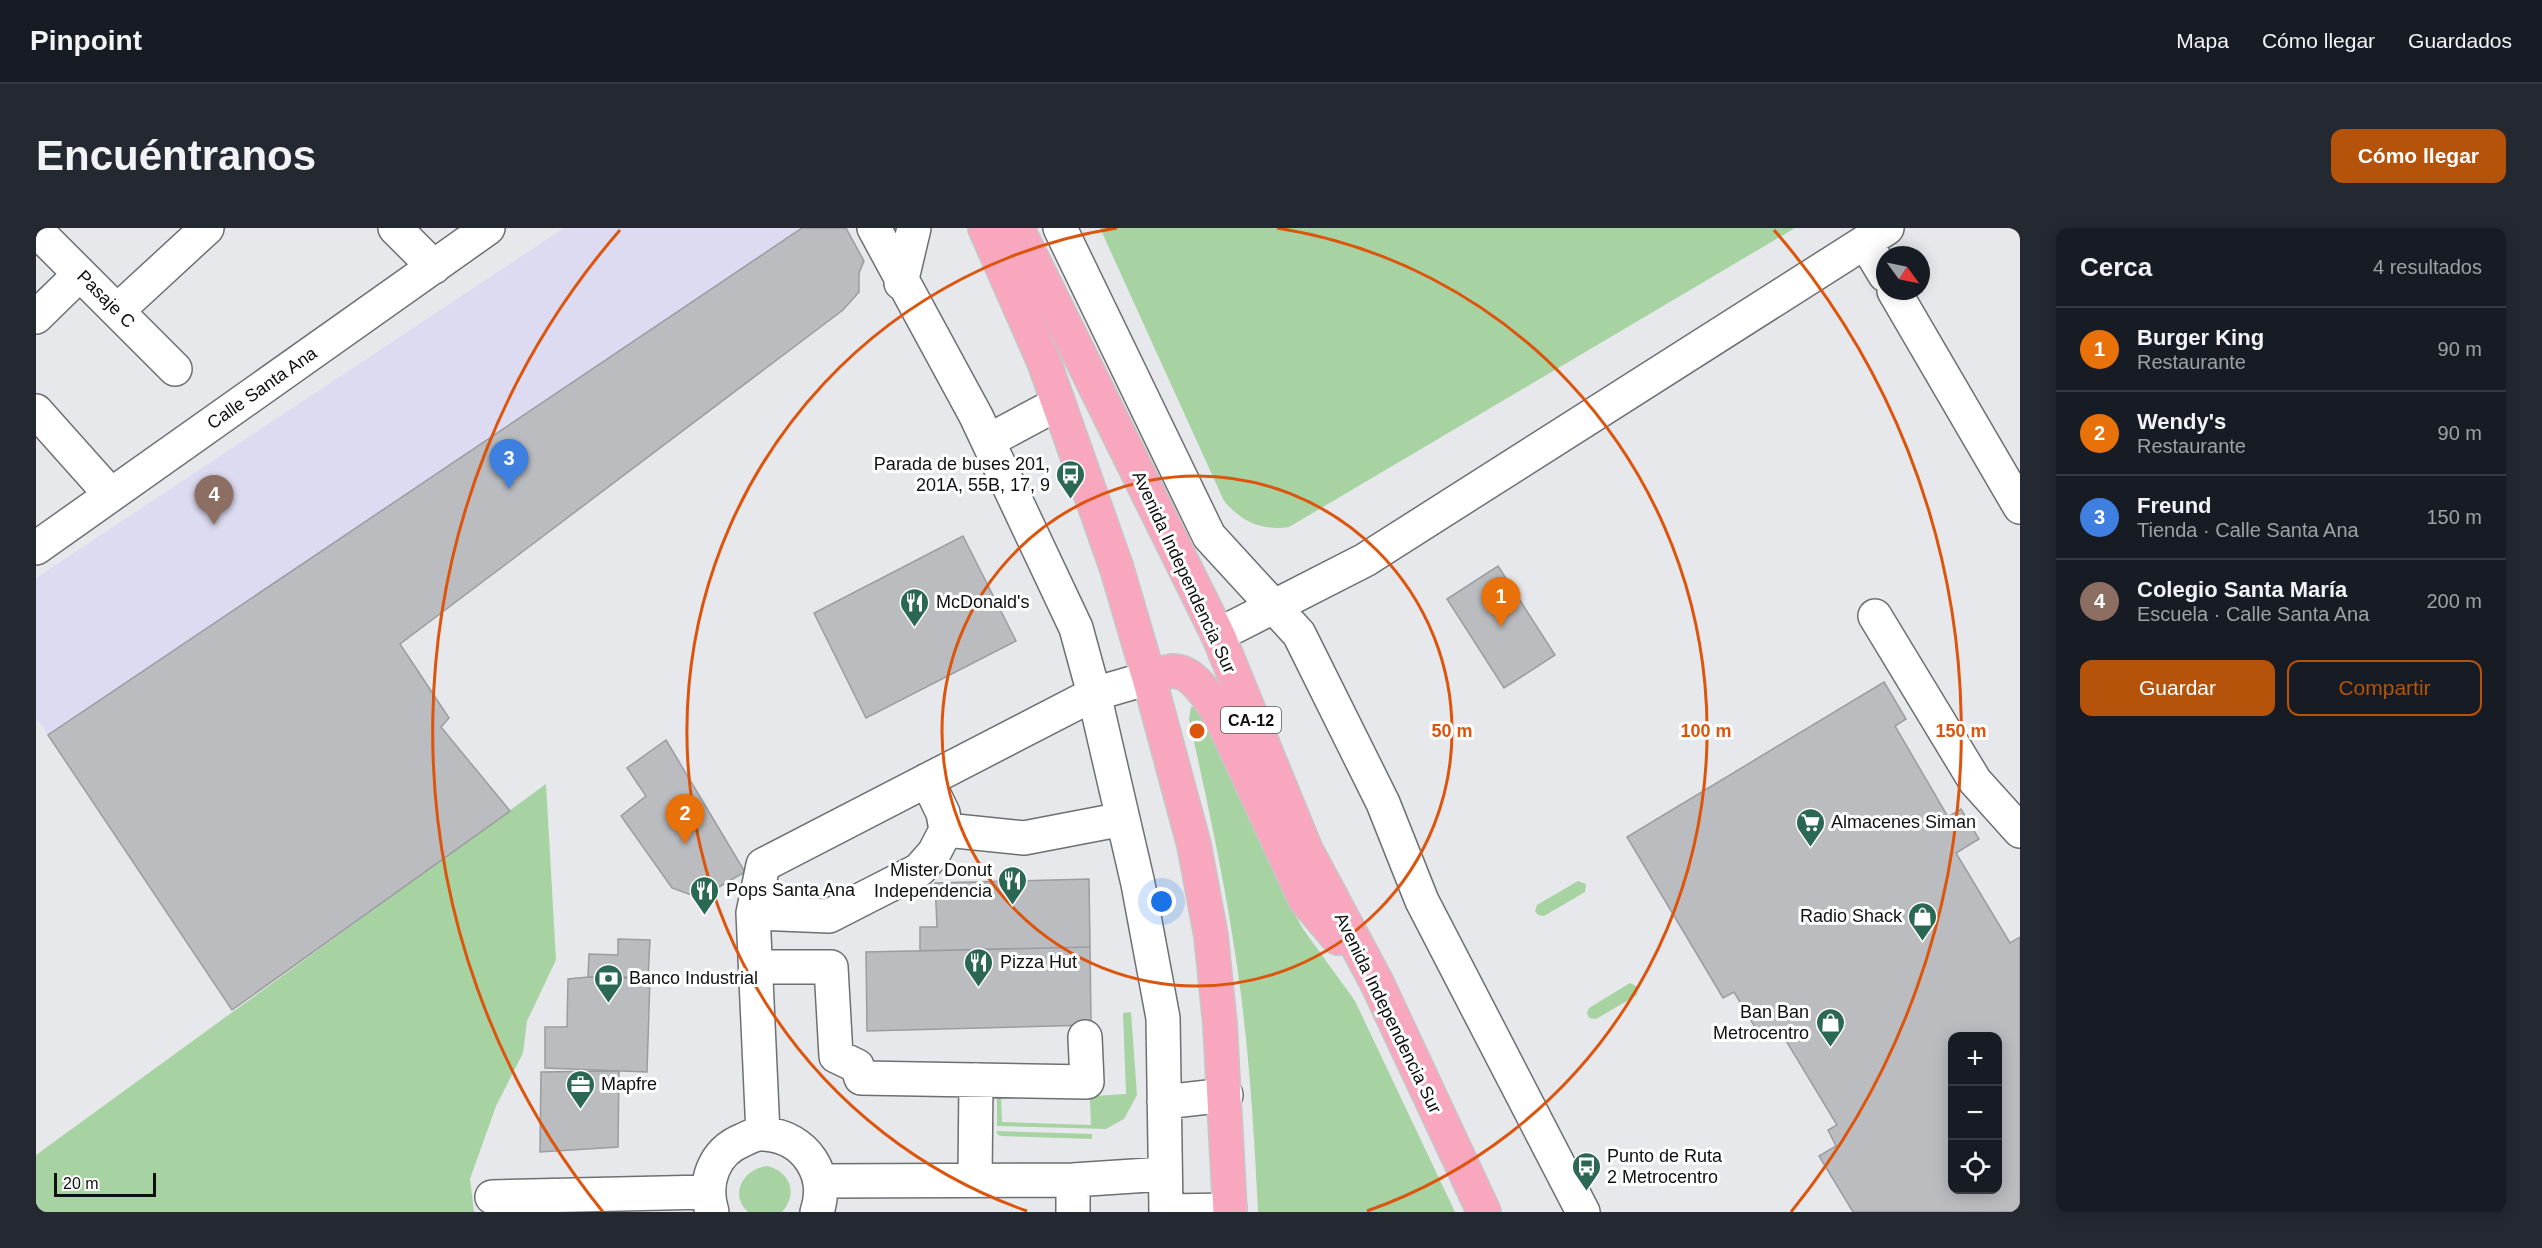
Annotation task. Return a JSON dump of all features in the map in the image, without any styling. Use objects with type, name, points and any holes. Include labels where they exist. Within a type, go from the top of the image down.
[{"type":"highway","points":[[985,228],[1044,362],[1117,569],[1194,845],[1211,936],[1226,1095],[1230,1211]]},
{"type":"highway","name":"Avenida Independencia Sur","points":[[1017,228],[1218,635],[1306,850],[1377,983],[1484,1212]]},
{"type":"highway","points":[[1149,678],[1173,671],[1184,675],[1205,693],[1222,719],[1305,899],[1377,983]]},
{"type":"street","points":[[117,311],[207,228]]},
{"type":"street","points":[[395,228],[434,267]]},
{"type":"street","name":"Calle Santa Ana","points":[[36,548],[488,228]]},
{"type":"street","points":[[874,228],[901,283],[988,441],[1076,628],[1123,819],[1161,1008],[1166,1212],[1230,1211]]},
{"type":"street","points":[[901,283],[915,228]]},
{"type":"street","points":[[1060,228],[1209,536],[1299,634],[1383,803],[1422,901],[1583,1212]]},
{"type":"street","name":"Pasaje C","points":[[36,230],[175,369]]},
{"type":"street","points":[[1218,635],[1365,560],[1876,235]]},
{"type":"street","points":[[36,316],[80,274]]},
{"type":"street","points":[[1899,300],[2020,507]]},
{"type":"street","points":[[988,441],[1058,404]]},
{"type":"street","points":[[36,411],[111,495]]},
{"type":"street","points":[[1875,616],[1975,781],[2020,831]]},
{"type":"street","points":[[764,1134],[753,913],[763,865],[1094,694],[1149,678]]},
{"type":"street","points":[[753,913],[829,916],[920,870],[934,853],[946,830],[943,813],[927,780]]},
{"type":"street","points":[[946,830],[1024,838],[1123,819]]},
{"type":"street","points":[[757,967],[831,967],[836,1056],[857,1066],[861,1078],[1087,1082],[1085,1037]]},
{"type":"street","points":[[975,1179],[976,1080]]},
{"type":"street","points":[[1164,1101],[1226,1095]]},
{"type":"street","points":[[492,1197],[710,1202],[711,1173],[720,1156],[735,1143],[764,1134],[789,1140],[803,1150],[814,1164],[819,1196],[975,1179],[1073,1180],[1164,1174]]},
{"type":"street","points":[[1073,1180],[1073,1212]]},
{"type":"shaded area","points":[[564,228],[802,228],[48,735],[36,718],[36,578]]},
{"type":"green space","points":[[1100,228],[1795,228],[1289,527],[1270,528],[1245,520],[1224,501]]},
{"type":"green space","points":[[1191,707],[1195,707],[1214,732],[1288,902],[1303,929],[1355,1001],[1455,1212],[1258,1212],[1255,1150],[1241,996],[1221,872],[1189,719]]},
{"type":"green space","points":[[546,784],[556,960],[527,1021],[523,1053],[496,1106],[470,1179],[474,1212],[36,1212],[36,1155]]},
{"type":"green space","points":[[1578,881],[1586,884],[1585,892],[1544,916],[1538,915],[1535,911],[1537,905]]},
{"type":"green space","points":[[1630,983],[1638,987],[1637,995],[1596,1019],[1589,1018],[1587,1013],[1589,1008]]},
{"type":"green space","points":[[1131,1012],[1137,1095],[1124,1119],[1106,1129],[997,1126],[997,1096],[1001,1097],[1002,1122],[1091,1125],[1090,1101],[1093,1096],[1126,1094],[1123,1013]]},
{"type":"green space","points":[[996,1131],[1092,1134],[1092,1139],[1002,1136]]},
{"type":"green space","points":[[768,1166],[782,1174],[790,1185],[790,1198],[787,1205],[782,1212],[748,1212],[739,1197],[742,1183],[752,1171]]},
{"type":"building","points":[[802,228],[846,228],[864,261],[859,273],[859,292],[843,310],[400,644],[449,718],[441,727],[510,811],[232,1010],[48,735]]},
{"type":"building","name":"McDonald's","points":[[963,536],[1016,641],[866,718],[814,613]]},
{"type":"building","points":[[1498,566],[1555,655],[1504,688],[1447,599]]},
{"type":"building","points":[[1884,682],[1906,719],[1895,726],[1948,817],[1961,809],[1979,839],[1956,853],[2010,943],[2020,937],[2020,1212],[1853,1212],[1819,1156],[1836,1146],[1828,1130],[1837,1125],[1779,1029],[1762,1039],[1734,992],[1723,998],[1627,837]]},
{"type":"building","points":[[666,740],[745,872],[712,891],[694,896],[672,888],[621,816],[646,796],[627,768]]},
{"type":"building","name":"Mister Donut Independencia","points":[[1089,879],[1090,947],[920,951],[920,927],[937,927],[935,883]]},
{"type":"building","points":[[618,939],[650,940],[648,979],[588,977],[589,954],[618,955]]},
{"type":"building","name":"Pizza Hut","points":[[1090,947],[1091,1025],[867,1031],[866,952]]},
{"type":"building","name":"Banco Industrial","points":[[650,977],[647,1072],[545,1068],[545,1027],[567,1027],[568,979]]},
{"type":"building","name":"Mapfre","points":[[619,1071],[618,1147],[540,1152],[541,1072]]},
{"type":"place","name":"Freund","points":[[509,489]]},
{"type":"place","name":"Parada de buses 201, 201A, 55B, 17, 9","points":[[1071,500]]},
{"type":"place","name":"Colegio Santa María","points":[[214,525]]},
{"type":"place","name":"Burger King","points":[[1501,627]]},
{"type":"place","name":"McDonald's","points":[[915,628]]},
{"type":"place","name":"Wendy's","points":[[685,844]]},
{"type":"place","name":"Almacenes Siman","points":[[1810,848]]},
{"type":"place","name":"Mister Donut Independencia","points":[[1013,906]]},
{"type":"place","name":"Pops Santa Ana","points":[[705,916]]},
{"type":"place","name":"Radio Shack","points":[[1923,942]]},
{"type":"place","name":"Pizza Hut","points":[[979,988]]},
{"type":"place","name":"Banco Industrial","points":[[608,1004]]},
{"type":"place","name":"Ban Ban Metrocentro","points":[[1830,1048]]},
{"type":"place","name":"Mapfre","points":[[580,1110]]},
{"type":"place","name":"Punto de Ruta 2 Metrocentro","points":[[1586,1192]]}]
